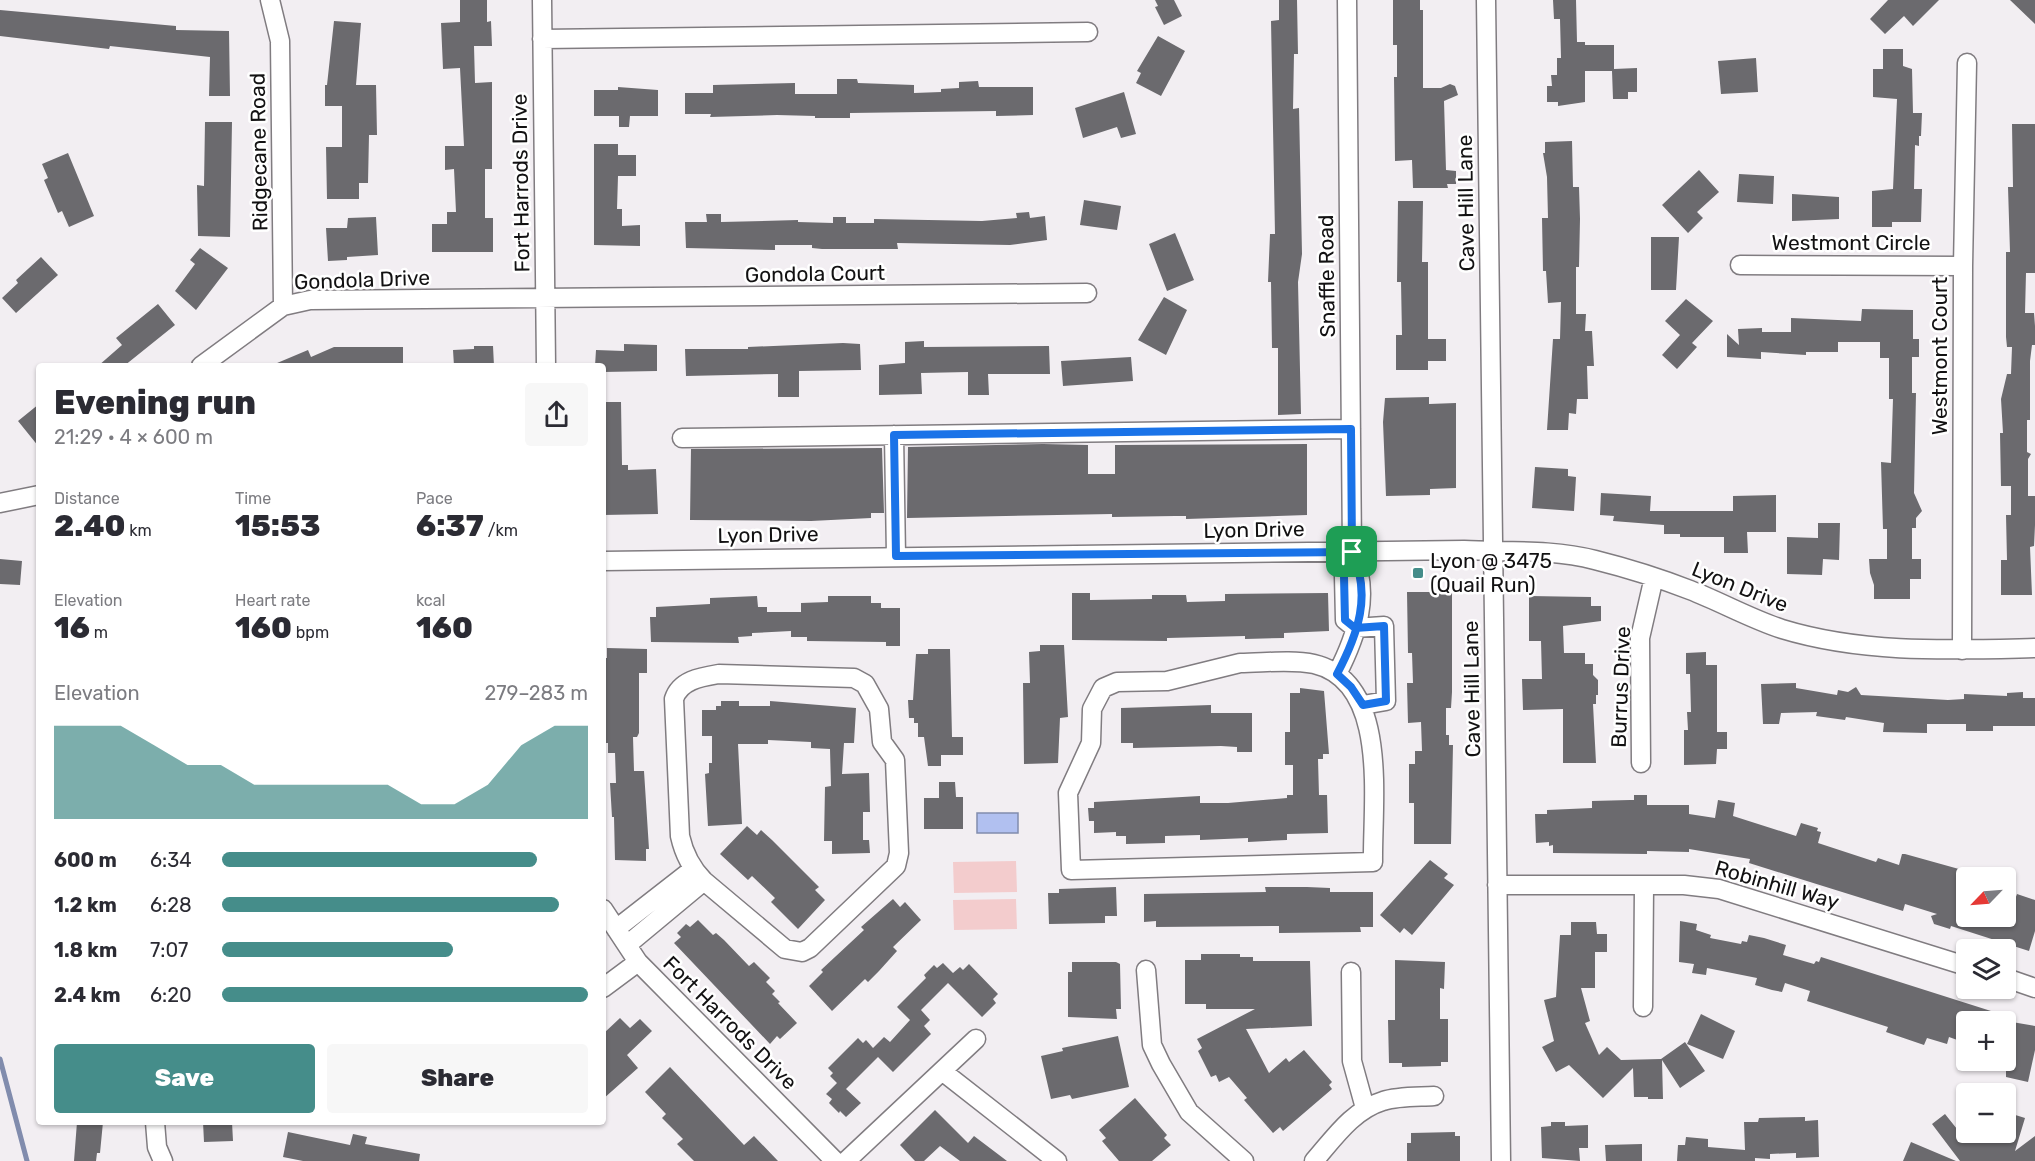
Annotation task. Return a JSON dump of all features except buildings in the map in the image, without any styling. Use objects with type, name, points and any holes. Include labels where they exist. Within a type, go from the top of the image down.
[{"type":"street","name":"Ridgecane Road","points":[[270,0],[280,41],[283,306]]},
{"type":"street","name":"Fort Harrods Drive","points":[[542,0],[546,363]]},
{"type":"street","name":"Snaffle Road","points":[[1347,0],[1352,552],[1344,576],[1345,620],[1355,628]]},
{"type":"street","name":"Cave Hill Lane","points":[[1486,0],[1501,1161]]},
{"type":"street","points":[[542,39],[1088,32]]},
{"type":"street","name":"Westmont Court","points":[[1962,650],[1963,267],[1967,63]]},
{"type":"street","name":"Westmont Circle","points":[[1740,265],[1963,267]]},
{"type":"street","name":"Gondola Court","points":[[545,299],[1087,293]]},
{"type":"street","name":"Gondola Drive","points":[[205,363],[283,306],[310,300],[545,299]]},
{"type":"street","points":[[682,438],[1351,429]]},
{"type":"street","points":[[894,435],[896,556]]},
{"type":"street","points":[[0,503],[36,496]]},
{"type":"street","name":"Lyon Drive","points":[[606,561],[1352,552],[1553,553],[1593,559],[1654,577],[1783,629],[1873,647],[1962,650],[2035,648]]},
{"type":"street","name":"Burrus Drive","points":[[1641,763],[1640,638],[1654,577]]},
{"type":"street","points":[[1337,674],[1350,649],[1355,628],[1384,626],[1386,701],[1363,705]]},
{"type":"street","points":[[1240,663],[1311,663],[1337,674],[1351,687],[1363,705],[1372,745],[1373,862],[1071,870],[1068,793],[1091,743],[1092,709],[1103,688],[1117,682],[1167,681],[1240,663]]},
{"type":"street","points":[[719,674],[854,678],[865,684],[879,709],[882,742],[895,760],[899,853],[896,866],[810,948],[802,952],[785,949],[698,875],[680,836],[674,699],[677,691],[698,678],[719,674]]},
{"type":"street","points":[[616,929],[698,875]]},
{"type":"street","points":[[627,945],[698,875]]},
{"type":"street","name":"Robinhill Way","points":[[1497,885],[1644,887],[1684,885],[1719,889],[1956,963]]},
{"type":"street","points":[[1643,1008],[1644,887]]},
{"type":"street","name":"Fort Harrods Drive","points":[[606,914],[638,962],[835,1161]]},
{"type":"street","points":[[606,986],[638,962]]},
{"type":"street","points":[[1146,970],[1152,1045],[1161,1064],[1189,1112],[1244,1161]]},
{"type":"street","points":[[1352,972],[1352,1061],[1365,1108]]},
{"type":"street","points":[[2016,981],[2035,988]]},
{"type":"street","points":[[846,1161],[976,1039]]},
{"type":"street","points":[[942,1071],[1057,1161]]},
{"type":"street","points":[[1314,1161],[1352,1118],[1365,1108],[1384,1100],[1434,1096]]},
{"type":"street","points":[[155,1125],[157,1147],[163,1161]]},
{"type":"shaded area","points":[[1016,861],[1017,892],[954,893],[953,862]]},
{"type":"shaded area","points":[[1016,899],[1017,929],[954,930],[953,900]]},
{"type":"water","points":[[977,813],[1018,813],[1018,833],[977,833]]},
{"type":"waterway","points":[[0,1059],[27,1161]]},
{"type":"place","name":"Lyon @ 3475 (Quail Run)","points":[[1418,573]]},
{"type":"route","points":[[1352,552],[1344,576],[1345,620],[1355,628],[1384,626],[1386,701],[1363,705],[1342,676],[1337,674],[1350,649],[1355,628],[1362,615],[1361,571],[1352,552],[896,556],[894,435],[1351,429],[1352,552]]}]
